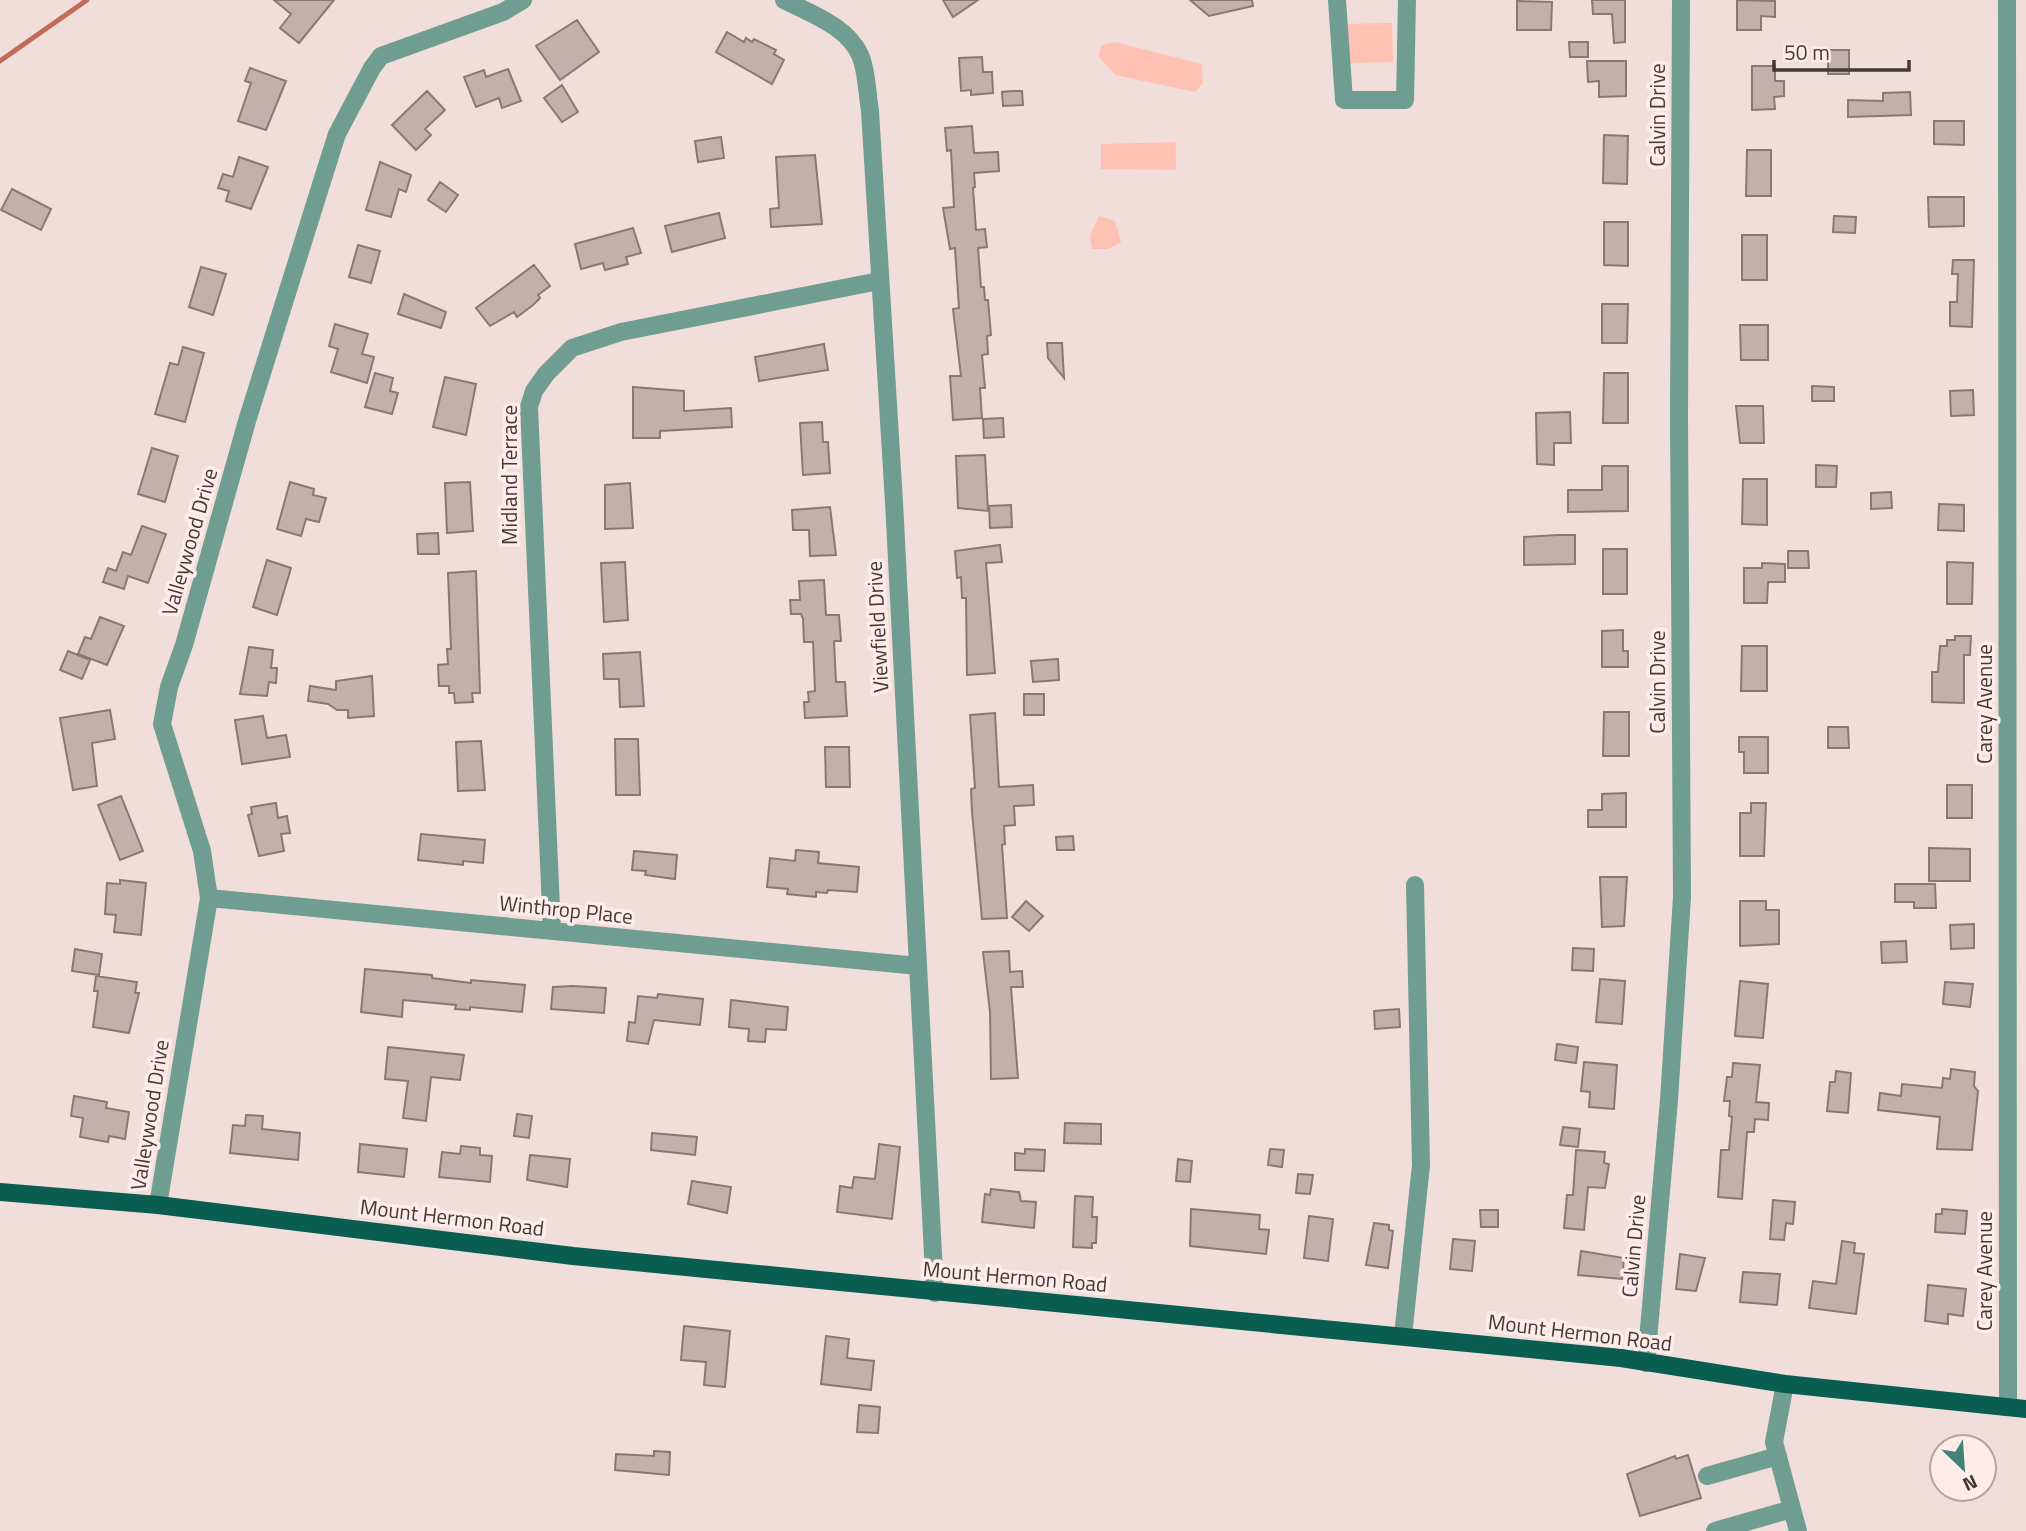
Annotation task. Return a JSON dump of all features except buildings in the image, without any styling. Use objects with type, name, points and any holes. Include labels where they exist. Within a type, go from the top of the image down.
[{"type":"main road","name":"Mount Hermon Road","points":[[0,1192],[158,1205],[573,1256],[1621,1358],[1785,1384],[2026,1409]]},
{"type":"street","name":"Valleywood Drive","points":[[158,1205],[209,898],[202,851],[162,724],[169,687],[184,646],[247,421],[337,134],[382,56],[503,12],[523,0]]},
{"type":"street","name":"Viewfield Drive","points":[[784,0],[849,38],[861,56],[870,110],[894,502],[935,1293]]},
{"type":"street","points":[[1337,0],[1344,100],[1405,100],[1407,0]]},
{"type":"street","name":"Calvin Drive","points":[[1646,1363],[1672,1061],[1682,897],[1681,0]]},
{"type":"street","name":"Carey Avenue","points":[[2007,0],[2008,1408]]},
{"type":"street","name":"Midland Terrace","points":[[552,931],[532,533],[529,407],[534,391],[561,356],[572,348],[621,332],[879,281]]},
{"type":"street","points":[[1403,1336],[1421,1166],[1415,885]]},
{"type":"street","name":"Winthrop Place","points":[[209,898],[918,966]]},
{"type":"street","points":[[1785,1384],[1774,1442],[1798,1531]]},
{"type":"street","points":[[1707,1476],[1778,1456]]},
{"type":"street","points":[[1715,1531],[1753,1526],[1792,1509]]},
{"type":"shaded area","points":[[1392,23],[1393,62],[1346,63],[1345,24]]},
{"type":"shaded area","points":[[1115,42],[1202,64],[1203,83],[1195,92],[1115,75],[1098,56],[1102,45]]},
{"type":"shaded area","points":[[1176,142],[1176,170],[1101,169],[1101,144]]},
{"type":"shaded area","points":[[1099,216],[1115,221],[1121,242],[1108,249],[1092,249],[1090,236]]},
{"type":"waterway","points":[[0,61],[87,0]]}]
